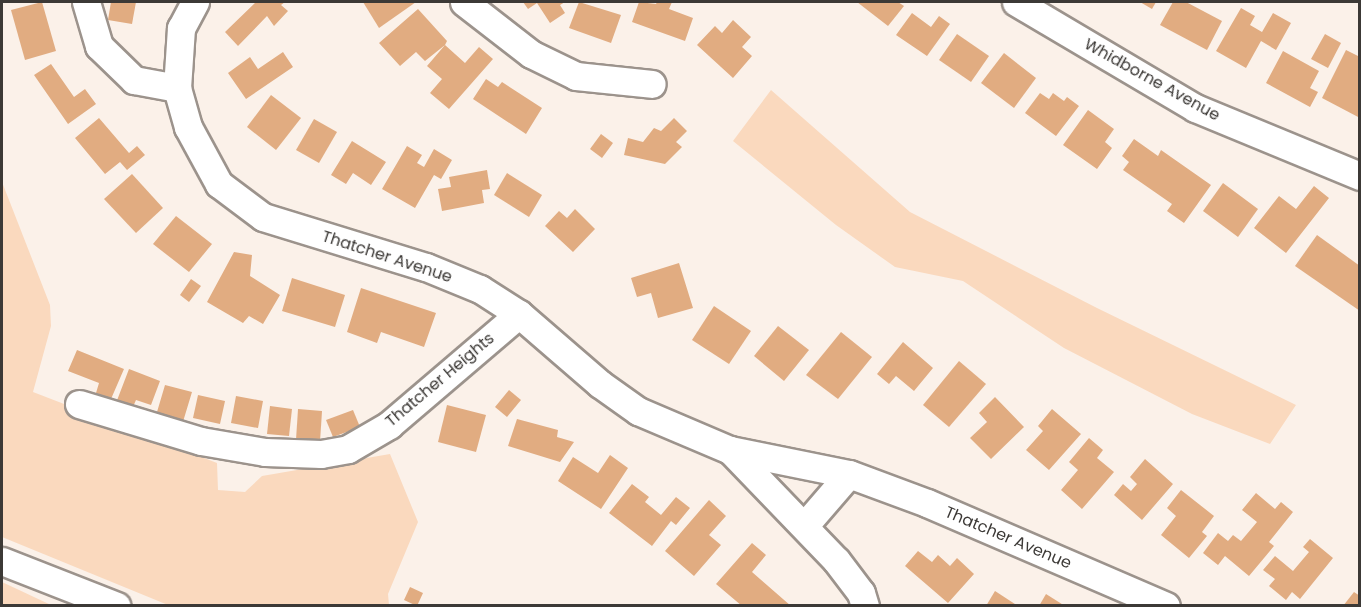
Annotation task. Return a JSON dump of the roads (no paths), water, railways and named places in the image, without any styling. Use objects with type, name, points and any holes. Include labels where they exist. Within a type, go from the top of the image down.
[{"type":"street","points":[[86,2],[99,46],[134,80],[177,88],[181,27],[195,2]]},
{"type":"street","points":[[464,2],[531,54],[576,76],[652,84]]},
{"type":"street","name":"Whidborne Avenue","points":[[1016,2],[1195,108],[1359,176]]},
{"type":"street","name":"Thatcher Avenue","points":[[177,88],[188,127],[219,184],[263,217],[426,267],[480,290],[519,314],[600,384],[639,411],[730,450],[849,474],[927,503],[1166,606]]},
{"type":"street","name":"Thatcher Heights","points":[[79,404],[201,441],[265,452],[321,454],[348,449],[389,425],[519,314]]},
{"type":"street","name":"Thatcher Avenue","points":[[730,450],[805,525],[861,593],[865,606]]},
{"type":"street","points":[[805,525],[849,474]]},
{"type":"street","points":[[2,561],[117,606]]}]
